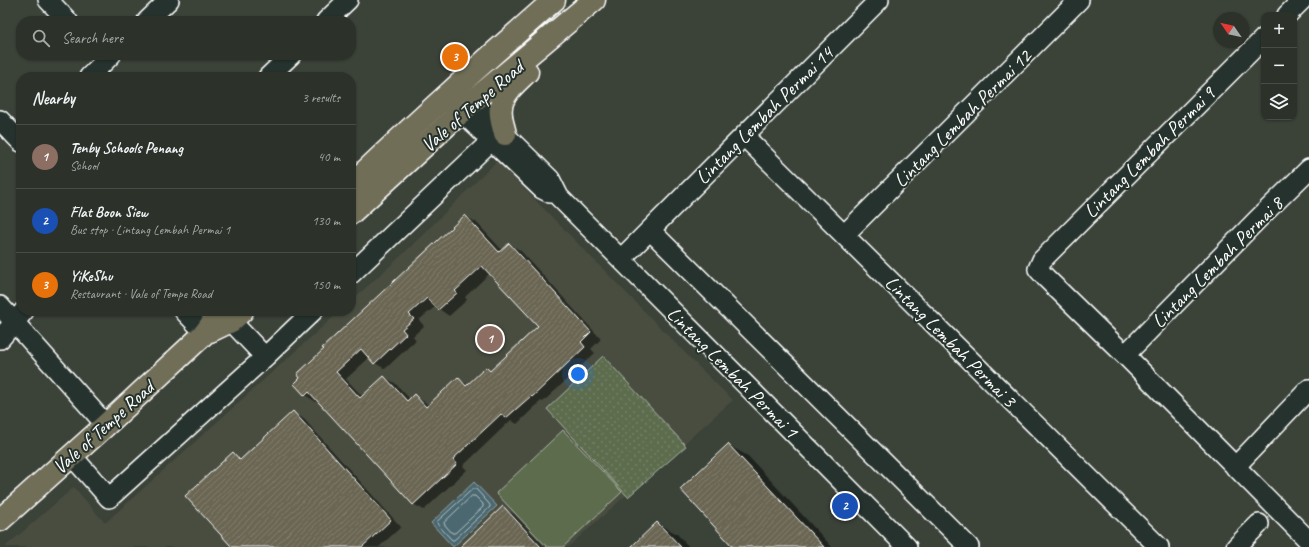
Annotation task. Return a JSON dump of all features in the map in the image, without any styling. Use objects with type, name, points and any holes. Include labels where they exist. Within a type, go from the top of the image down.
[{"type":"main road","name":"Vale of Tempe Road","points":[[356,180],[451,92],[554,0]]},
{"type":"main road","name":"Vale of Tempe Road","points":[[356,208],[467,107],[590,3]]},
{"type":"main road","points":[[498,137],[501,105],[504,98],[513,86],[554,46],[590,3]]},
{"type":"main road","name":"Vale of Tempe Road","points":[[0,520],[106,425],[205,333],[229,316]]},
{"type":"street","points":[[48,0],[63,16]]},
{"type":"street","points":[[152,16],[169,0]]},
{"type":"street","points":[[331,16],[348,0]]},
{"type":"street","name":"Lintang Lembah Permai 14","points":[[621,260],[879,0]]},
{"type":"street","name":"Lintang Lembah Permai 12","points":[[844,235],[1079,0]]},
{"type":"street","points":[[1290,12],[1302,0]]},
{"type":"street","name":"Lintang Lembah Permai 9","points":[[1125,355],[1038,269],[1042,260],[1261,41]]},
{"type":"street","points":[[93,72],[103,60]]},
{"type":"street","points":[[273,72],[286,60]]},
{"type":"street","name":"Lintang Lembah Permai 1","points":[[451,92],[498,137],[550,179],[559,197],[907,547]]},
{"type":"street","points":[[0,120],[16,137]]},
{"type":"street","name":"Lintang Lembah Permai 3","points":[[744,136],[1159,547]]},
{"type":"street","points":[[356,269],[498,137]]},
{"type":"street","name":"Lintang Lembah Permai 8","points":[[1125,355],[1309,169]]},
{"type":"street","name":"Lintang Lembah Permai 1","points":[[650,230],[969,547]]},
{"type":"street","points":[[0,306],[16,315]]},
{"type":"street","points":[[189,316],[205,333]]},
{"type":"street","points":[[234,316],[265,357]]},
{"type":"street","points":[[72,456],[109,498],[265,357],[308,316]]},
{"type":"street","points":[[0,339],[19,317],[106,425]]},
{"type":"street","points":[[1125,355],[1234,467],[1309,541]]},
{"type":"street","points":[[1234,467],[1309,389]]},
{"type":"street","points":[[1236,547],[1259,524]]},
{"type":"shaded area","points":[[497,161],[733,400],[568,547],[5,547],[74,487],[105,523],[334,316],[356,316],[356,296],[402,255]]},
{"type":"green space","points":[[603,356],[686,446],[628,497],[547,409]]},
{"type":"green space","points":[[563,430],[622,492],[563,547],[547,547],[496,493]]},
{"type":"water","points":[[474,482],[497,506],[453,547],[431,523]]},
{"type":"building","points":[[465,215],[499,252],[509,243],[591,332],[581,342],[585,347],[532,397],[531,396],[506,418],[501,414],[453,459],[457,464],[413,505],[309,392],[305,396],[294,384],[300,378],[297,374],[324,349],[322,348]],"holes":[[[482,266],[538,326],[490,371],[486,367],[466,386],[458,377],[426,407],[414,394],[407,401],[384,376],[360,398],[336,372],[361,349],[374,364],[406,334],[402,329],[414,319],[409,314],[427,298],[438,310],[457,293],[455,291]]]},
{"type":"building","points":[[293,411],[391,520],[362,547],[232,547],[185,496],[233,452],[240,460]]},
{"type":"building","points":[[728,444],[824,547],[733,547],[680,489]]},
{"type":"building","points":[[503,506],[541,547],[460,547]]},
{"type":"building","points":[[657,522],[681,547],[631,547]]},
{"type":"place","name":"YiKeShu","points":[[455,57]]},
{"type":"place","name":"Tenby Schools Penang","points":[[490,339]]},
{"type":"place","name":"Flat Boon Siew","points":[[845,506]]}]
